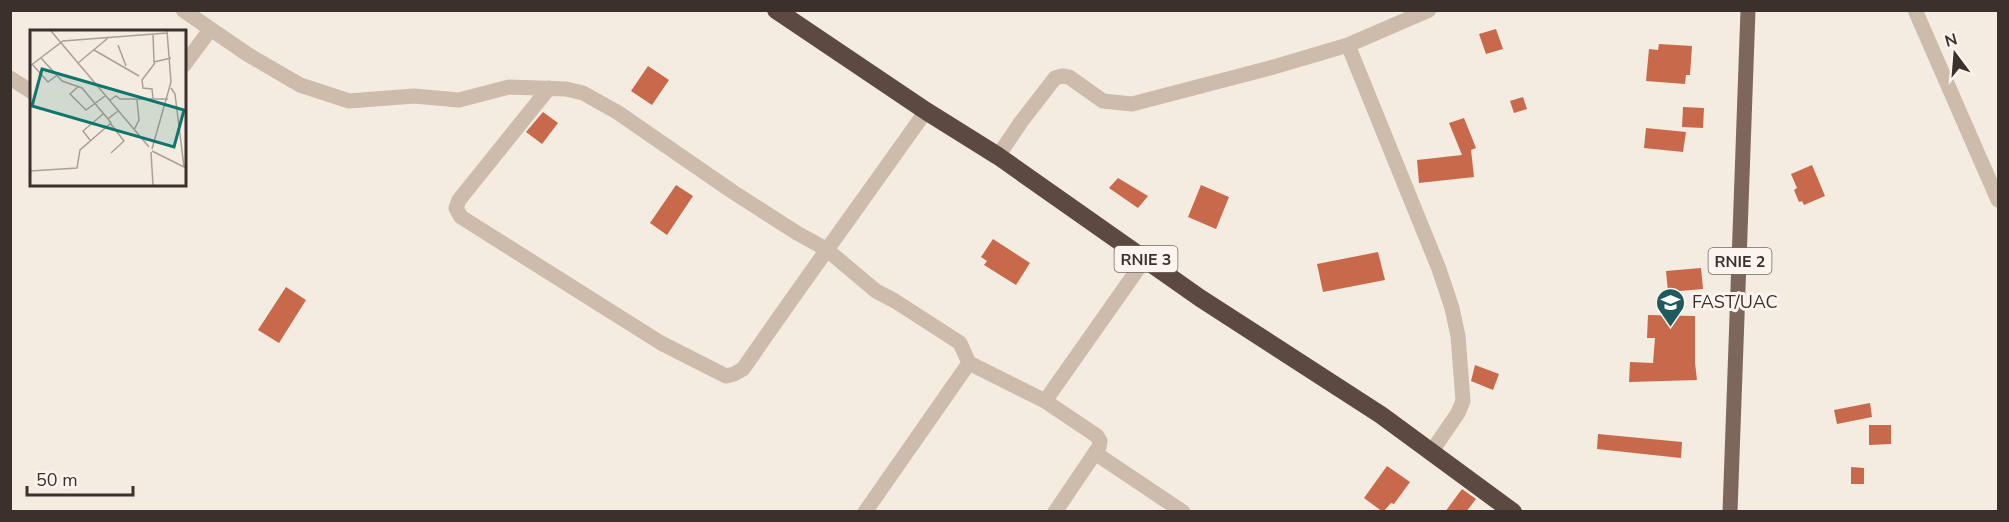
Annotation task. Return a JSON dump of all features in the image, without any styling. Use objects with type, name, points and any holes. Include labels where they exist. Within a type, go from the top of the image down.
[{"type":"highway","name":"RNIE 3","points":[[776,10],[926,111],[999,156],[1200,297],[1381,414],[1513,512]]},
{"type":"main road","name":"RNIE 2","points":[[1730,512],[1748,10]]},
{"type":"street","points":[[183,10],[210,30],[300,85],[349,101],[414,96],[459,100],[509,87],[549,88],[583,93],[617,112],[733,192],[826,249],[876,291],[895,300],[960,343],[969,363],[1045,401],[1097,436],[1100,441],[1099,447],[1055,512]]},
{"type":"street","points":[[999,156],[1021,122],[1055,78],[1069,77],[1103,101],[1132,104],[1348,45],[1429,10]]},
{"type":"street","points":[[1914,10],[1998,200]]},
{"type":"street","points":[[186,62],[210,30]]},
{"type":"street","points":[[1348,45],[1439,269],[1452,308],[1458,336],[1463,401],[1458,413],[1432,451]]},
{"type":"street","points":[[10,78],[30,91]]},
{"type":"street","points":[[549,88],[459,200],[456,208],[461,217],[662,343],[726,376],[743,369],[926,111]]},
{"type":"street","points":[[1045,401],[1145,259]]},
{"type":"street","points":[[865,512],[969,363]]},
{"type":"street","points":[[1095,453],[1183,512]]},
{"type":"building","points":[[1496,29],[1503,49],[1486,54],[1479,34]]},
{"type":"building","points":[[1659,44],[1692,46],[1690,75],[1686,75],[1685,84],[1646,81],[1649,49],[1658,50]]},
{"type":"building","points":[[648,66],[669,80],[652,105],[631,91]]},
{"type":"building","points":[[1523,97],[1527,109],[1514,113],[1510,101]]},
{"type":"building","points":[[1683,107],[1704,108],[1703,128],[1682,127]]},
{"type":"building","points":[[543,112],[558,123],[542,144],[526,132]]},
{"type":"building","points":[[1464,118],[1476,148],[1471,150],[1474,177],[1419,183],[1417,160],[1462,155],[1449,123]]},
{"type":"building","points":[[1646,128],[1686,132],[1683,152],[1644,148]]},
{"type":"building","points":[[1812,165],[1825,196],[1804,205],[1802,201],[1799,202],[1794,190],[1797,188],[1791,174]]},
{"type":"building","points":[[1118,178],[1148,196],[1138,208],[1109,188]]},
{"type":"building","points":[[676,185],[693,196],[667,235],[650,223]]},
{"type":"building","points":[[1201,185],[1229,197],[1216,229],[1188,217]]},
{"type":"building","points":[[993,239],[1030,263],[1016,285],[984,265],[987,261],[981,257]]},
{"type":"building","points":[[1378,252],[1385,280],[1323,292],[1317,264]]},
{"type":"building","points":[[1701,268],[1703,289],[1668,292],[1666,271]]},
{"type":"building","points":[[286,287],[306,300],[279,343],[258,330]]},
{"type":"building","points":[[1648,315],[1695,316],[1697,380],[1629,382],[1630,362],[1653,363],[1655,338],[1647,338]]},
{"type":"building","points":[[1475,365],[1499,374],[1493,390],[1471,381]]},
{"type":"building","points":[[1870,403],[1872,417],[1837,424],[1834,410]]},
{"type":"building","points":[[1869,425],[1891,425],[1891,444],[1869,445]]},
{"type":"building","points":[[1598,434],[1682,442],[1681,458],[1597,449]]},
{"type":"building","points":[[1387,466],[1410,482],[1394,504],[1391,503],[1383,512],[1364,498]]},
{"type":"building","points":[[1851,467],[1864,468],[1864,484],[1851,484]]},
{"type":"building","points":[[1462,489],[1476,499],[1466,512],[1445,512]]},
{"type":"place","name":"FAST/UAC","points":[[1671,328]]}]
